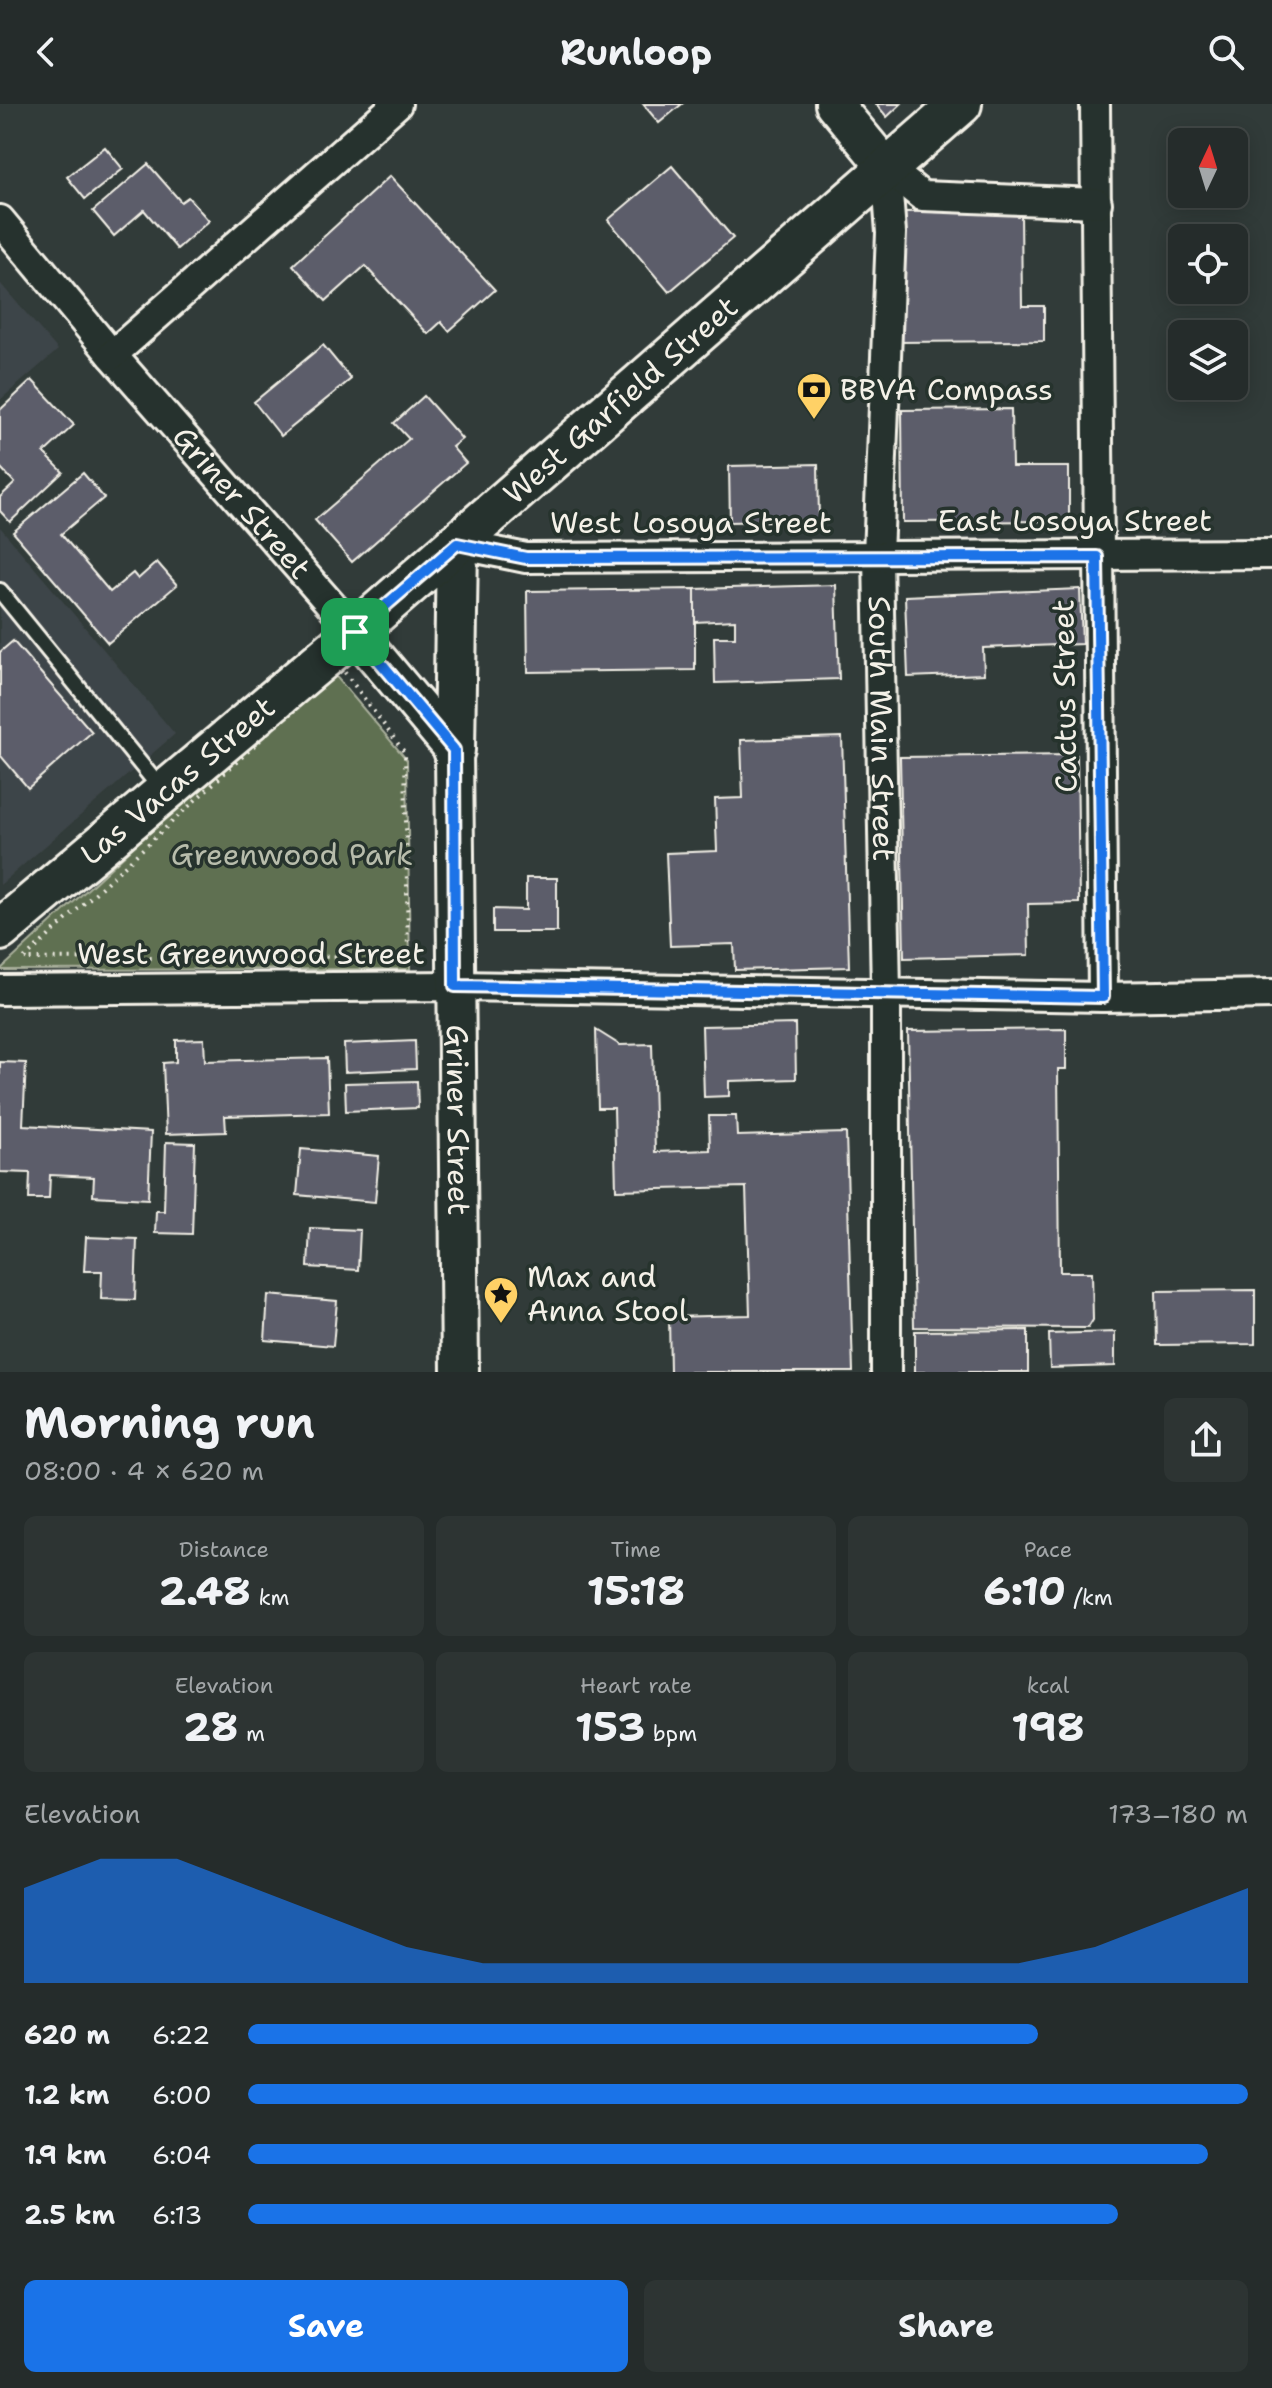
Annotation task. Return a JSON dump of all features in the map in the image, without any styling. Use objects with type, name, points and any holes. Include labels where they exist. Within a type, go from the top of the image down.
[{"type":"main road","name":"West Garfield Street","points":[[355,632],[961,104]]},
{"type":"main road","points":[[454,750],[457,544]]},
{"type":"main road","name":"Las Vacas Street","points":[[12,944],[163,793],[355,632]]},
{"type":"street","points":[[112,355],[397,104]]},
{"type":"street","points":[[834,104],[886,167],[922,196],[1097,203]]},
{"type":"street","name":"Cactus Street","points":[[1095,104],[1103,997]]},
{"type":"street","name":"South Main Street","points":[[886,167],[891,233],[878,555],[886,994],[886,1372]]},
{"type":"street","name":"Griner Street","points":[[0,220],[112,355],[454,750],[460,1372]]},
{"type":"street","name":"West Losoya Street","points":[[457,544],[526,558],[878,555]]},
{"type":"street","name":"East Losoya Street","points":[[878,555],[1097,557],[1272,554]]},
{"type":"street","name":"West Greenwood Street","points":[[0,990],[455,986],[1103,997],[1272,994]]},
{"type":"lane","points":[[0,591],[6,610],[163,793]]},
{"type":"path","points":[[340,666],[405,753],[408,956],[12,944],[340,666]]},
{"type":"shaded area","points":[[0,283],[58,350],[0,400]]},
{"type":"shaded area","points":[[0,527],[175,734],[0,885]]},
{"type":"green space","name":"Greenwood Park","points":[[328,667],[407,760],[410,969],[0,970]]},
{"type":"building","points":[[643,104],[682,104],[659,123]]},
{"type":"building","points":[[876,104],[901,104],[887,117]]},
{"type":"building","points":[[105,147],[123,169],[85,199],[67,177]]},
{"type":"building","points":[[148,164],[181,202],[188,197],[209,221],[177,249],[144,210],[114,236],[93,211]]},
{"type":"building","points":[[672,166],[733,238],[669,292],[608,220]]},
{"type":"building","points":[[390,176],[495,290],[449,331],[441,322],[428,334],[365,266],[326,301],[293,265]]},
{"type":"building","points":[[1021,211],[1022,306],[1044,306],[1044,341],[898,342],[897,212]]},
{"type":"building","points":[[323,345],[351,379],[281,436],[254,402]]},
{"type":"building","points":[[32,380],[74,425],[44,453],[63,472],[10,522],[0,511],[0,497],[15,483],[0,467],[0,410]]},
{"type":"building","points":[[424,396],[462,439],[452,447],[466,463],[352,562],[315,520],[409,439],[394,423]]},
{"type":"building","points":[[1011,409],[1012,467],[1069,467],[1069,521],[903,522],[902,410]]},
{"type":"building","points":[[818,464],[819,520],[730,522],[729,466]]},
{"type":"building","points":[[83,473],[104,498],[61,534],[110,592],[133,573],[138,579],[157,562],[177,585],[108,643],[13,532]]},
{"type":"building","points":[[836,585],[839,679],[715,683],[714,637],[735,637],[735,620],[695,622],[695,589]]},
{"type":"building","points":[[695,589],[695,670],[528,672],[527,591]]},
{"type":"building","points":[[1080,589],[1082,644],[983,648],[984,674],[908,677],[905,596]]},
{"type":"building","points":[[13,641],[92,732],[28,788],[0,755],[0,652]]},
{"type":"building","points":[[842,737],[849,967],[735,970],[734,944],[670,946],[666,853],[717,851],[715,799],[743,798],[741,740]]},
{"type":"building","points":[[1077,755],[1079,903],[1028,904],[1029,955],[904,958],[900,757]]},
{"type":"building","points":[[526,878],[557,878],[557,932],[493,932],[493,909],[526,910]]},
{"type":"building","points":[[795,1024],[796,1079],[729,1081],[729,1096],[704,1097],[702,1026]]},
{"type":"building","points":[[1066,1029],[1066,1069],[1058,1069],[1060,1272],[1092,1272],[1093,1320],[1088,1328],[914,1327],[908,1031]]},
{"type":"building","points":[[596,1030],[620,1045],[652,1044],[655,1152],[710,1150],[709,1116],[736,1116],[737,1136],[846,1133],[853,1372],[670,1372],[669,1317],[750,1315],[746,1187],[616,1190],[614,1108],[598,1108]]},
{"type":"building","points":[[204,1039],[205,1061],[327,1058],[329,1113],[225,1116],[226,1132],[166,1134],[163,1063],[176,1062],[176,1040]]},
{"type":"building","points":[[415,1041],[416,1069],[345,1072],[344,1044]]},
{"type":"building","points":[[0,1062],[26,1063],[23,1125],[151,1132],[148,1199],[93,1196],[94,1177],[50,1175],[49,1199],[29,1199],[30,1173],[0,1172]]},
{"type":"building","points":[[417,1081],[418,1108],[346,1111],[345,1083]]},
{"type":"building","points":[[166,1142],[195,1143],[192,1234],[155,1233],[156,1211],[164,1211]]},
{"type":"building","points":[[301,1149],[379,1156],[375,1202],[297,1195]]},
{"type":"building","points":[[310,1228],[360,1230],[358,1270],[308,1267]]},
{"type":"building","points":[[86,1237],[137,1239],[135,1300],[101,1299],[102,1271],[84,1271]]},
{"type":"building","points":[[1255,1290],[1255,1344],[1157,1345],[1156,1291]]},
{"type":"building","points":[[268,1295],[337,1301],[333,1346],[265,1340]]},
{"type":"building","points":[[1028,1330],[1028,1372],[915,1372],[915,1331]]},
{"type":"building","points":[[1115,1332],[1115,1366],[1050,1368],[1049,1334]]},
{"type":"place","name":"BBVA Compass","points":[[814,421]]},
{"type":"place","name":"Max and Anna Stool","points":[[501,1325]]},
{"type":"route","points":[[457,544],[526,558],[1097,557],[1103,997],[455,986],[454,750],[355,632],[457,544]]}]
